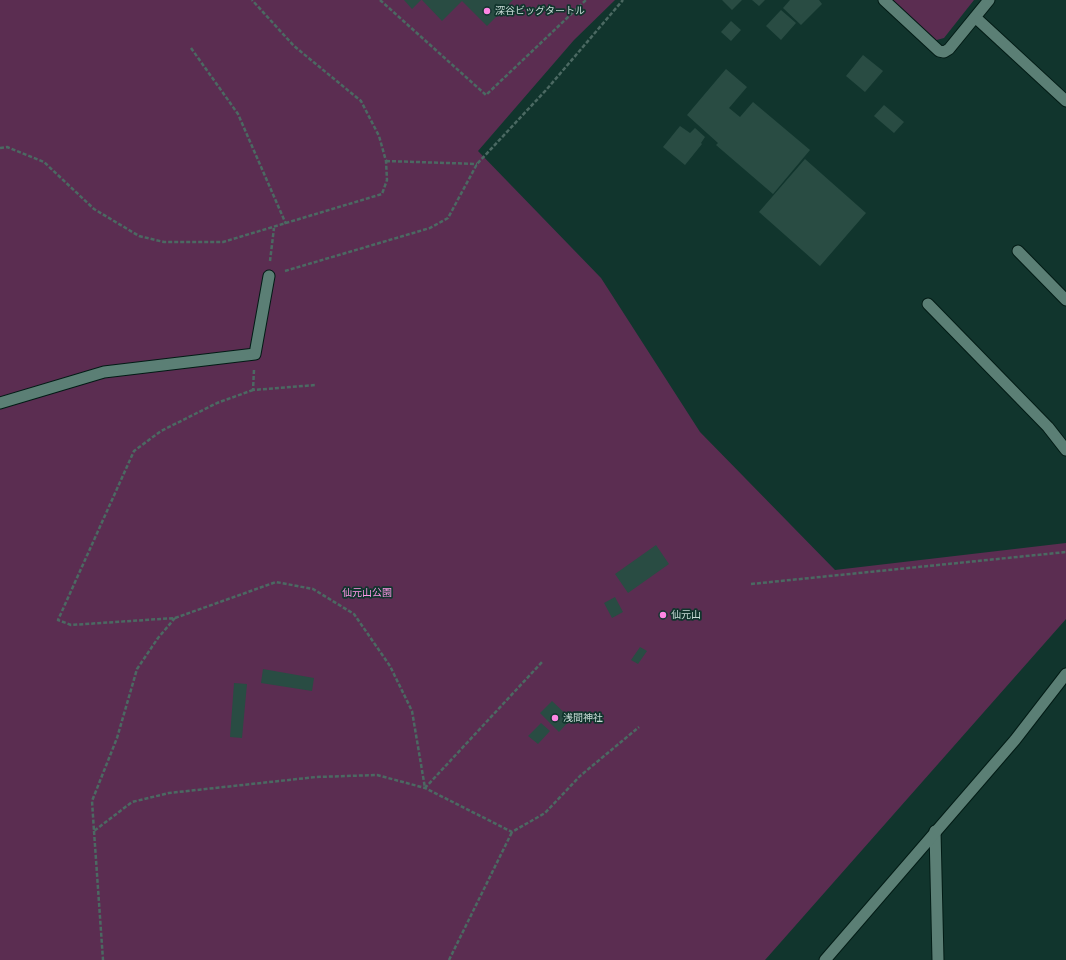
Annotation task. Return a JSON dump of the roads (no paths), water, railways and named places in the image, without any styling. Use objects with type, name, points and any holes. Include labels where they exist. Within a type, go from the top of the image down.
[{"type":"street","points":[[884,0],[938,51],[944,52],[949,49],[989,0]]},
{"type":"street","points":[[975,17],[1066,101]]},
{"type":"street","points":[[1018,251],[1066,300]]},
{"type":"street","points":[[0,403],[104,372],[255,354],[269,276]]},
{"type":"street","points":[[928,304],[1048,428],[1066,450]]},
{"type":"street","points":[[825,960],[1015,740],[1066,674]]},
{"type":"street","points":[[935,831],[938,960]]},
{"type":"place","name":"深谷ビッグタートル","points":[[487,11]]},
{"type":"place","name":"仙元山","points":[[663,615]]},
{"type":"place","name":"浅間神社","points":[[555,718]]},
{"type":"park label","name":"仙元山公園","points":[[367,593]]}]
